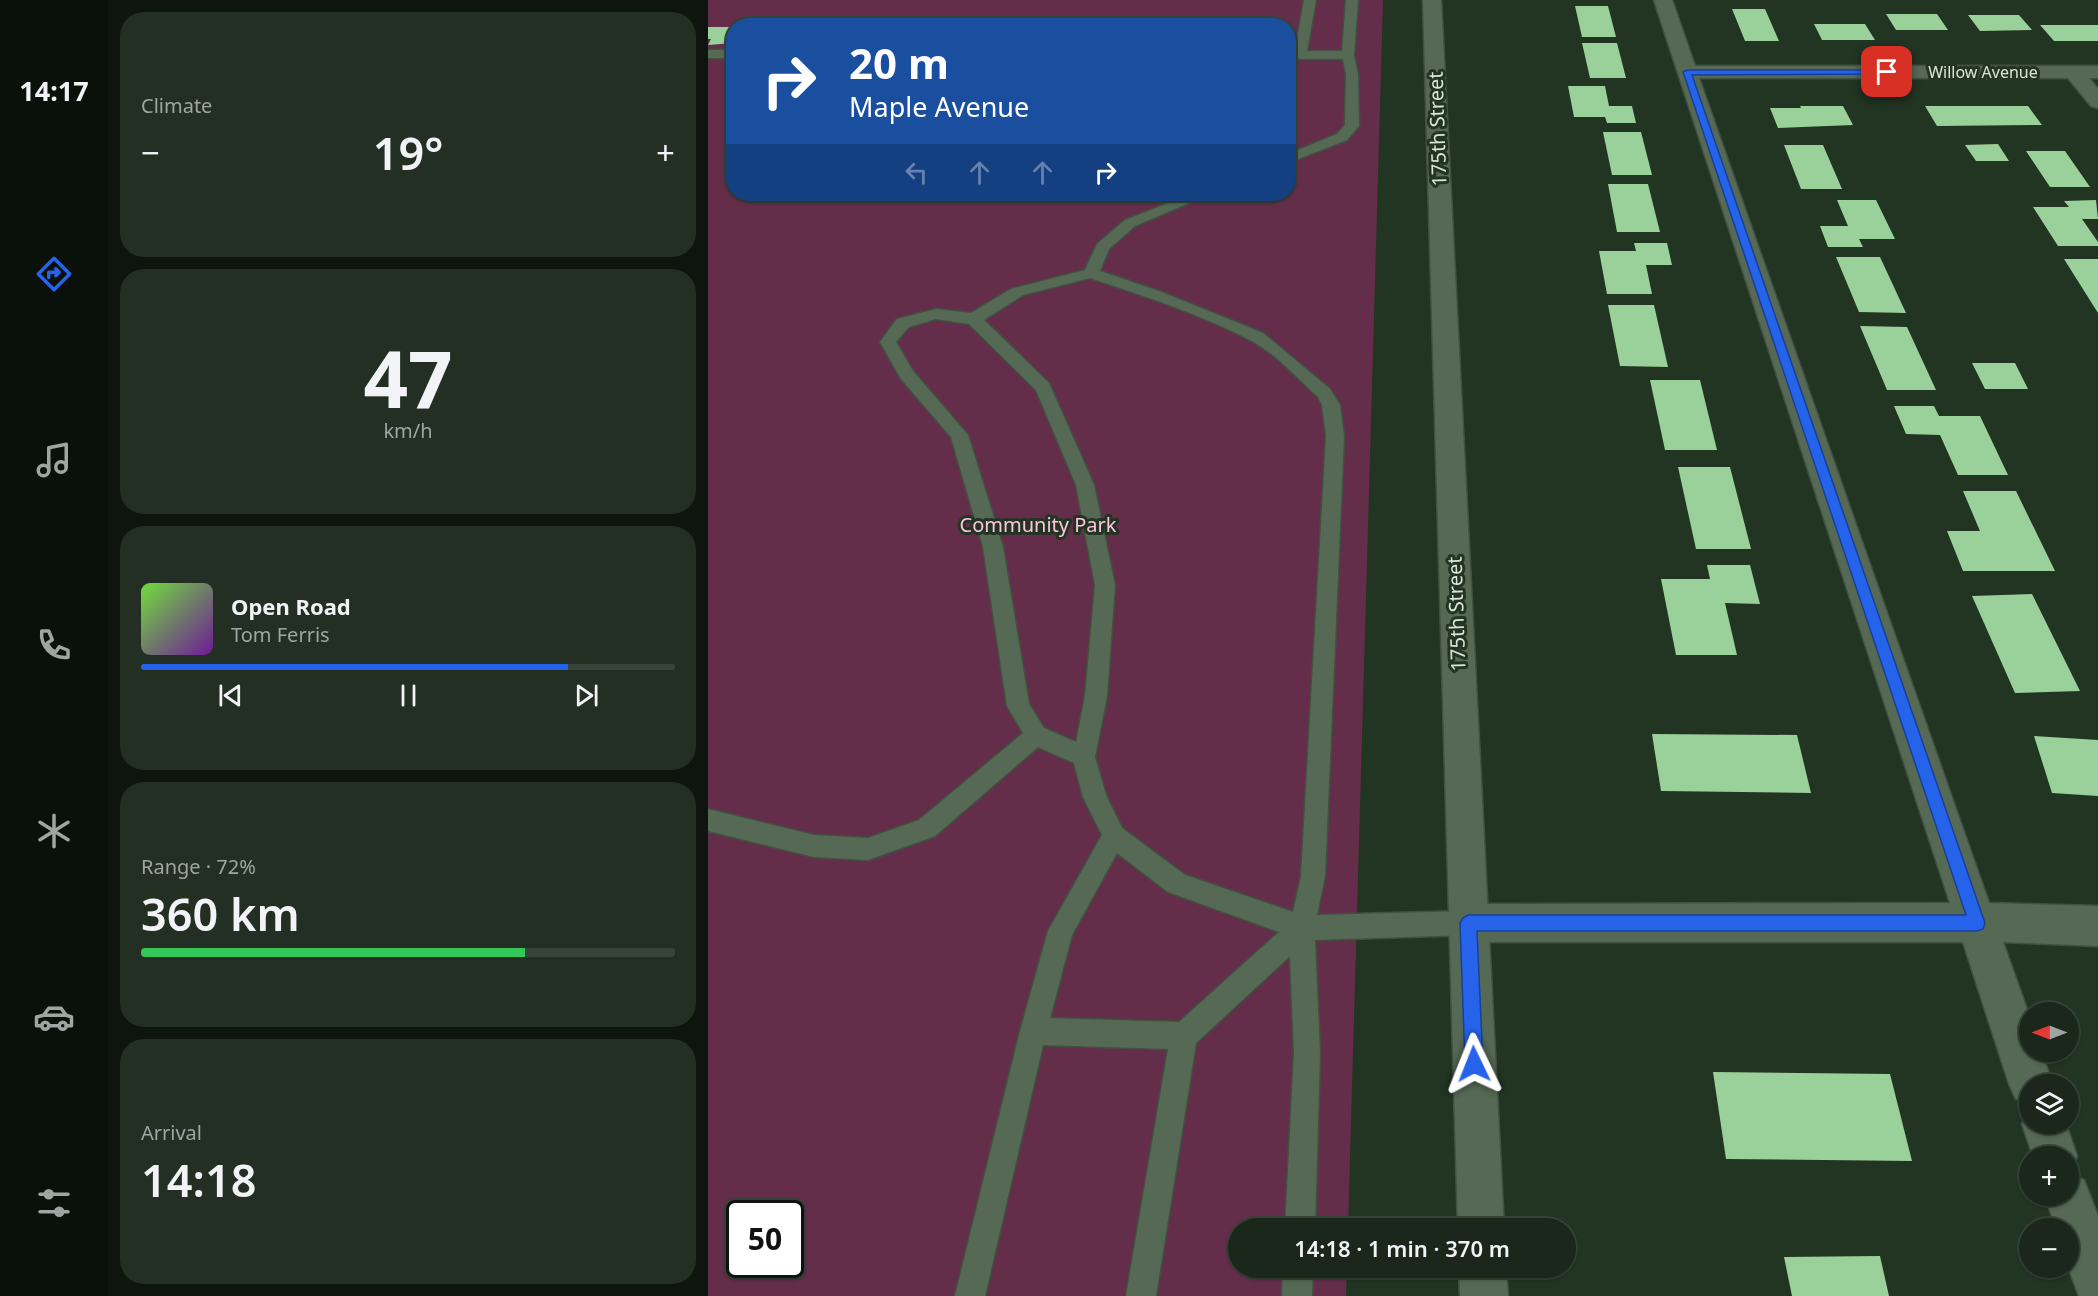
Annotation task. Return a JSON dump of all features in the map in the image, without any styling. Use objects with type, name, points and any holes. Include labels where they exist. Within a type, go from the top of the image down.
[{"type":"street","name":"175th Street","points":[[1431,0],[1481,1218]]},
{"type":"street","points":[[1663,0],[2028,1074]]},
{"type":"street","name":"Willow Avenue","points":[[1687,72],[2098,72]]},
{"type":"street","points":[[2074,72],[2098,102]]},
{"type":"street","points":[[1468,923],[1977,923],[2098,926]]},
{"type":"street","points":[[2071,1206],[2098,1284]]},
{"type":"street","points":[[1483,1278],[1484,1296]]},
{"type":"lane","points":[[1296,48],[1310,0]]},
{"type":"lane","points":[[1296,156],[1342,138],[1352,126],[1352,74],[1348,55],[1352,0]]},
{"type":"lane","points":[[708,54],[726,54]]},
{"type":"lane","points":[[1296,55],[1348,55]]},
{"type":"lane","points":[[1091,273],[1102,247],[1130,223],[1185,201]]},
{"type":"lane","points":[[1084,757],[1036,735],[1018,706],[993,547],[959,435],[907,375],[888,342],[903,322],[936,315],[974,319],[1017,292],[1091,273],[1153,294],[1257,337],[1277,351],[1324,393],[1331,405],[1335,436],[1313,876],[1302,928],[1307,1053],[1300,1218]]},
{"type":"lane","points":[[974,319],[1043,387],[1085,485],[1105,585],[1096,696],[1084,757],[1095,797],[1114,836],[1177,884],[1302,928],[1468,923]]},
{"type":"lane","points":[[708,820],[814,846],[868,849],[927,828],[1036,735]]},
{"type":"lane","points":[[970,1296],[1033,1031],[1061,931],[1114,836]]},
{"type":"lane","points":[[1141,1296],[1184,1036],[1302,928]]},
{"type":"lane","points":[[1033,1031],[1184,1036]]},
{"type":"lane","points":[[1297,1296],[1298,1278]]},
{"type":"green space","name":"Community Park","points":[[708,0],[1383,0],[1348,1218],[1228,1218],[1228,1278],[1347,1278],[1346,1296],[708,1296]]},
{"type":"building","points":[[1575,6],[1608,6],[1616,37],[1582,37]]},
{"type":"building","points":[[1732,9],[1765,9],[1779,41],[1745,41]]},
{"type":"building","points":[[1886,14],[1937,14],[1948,30],[1896,30]]},
{"type":"building","points":[[1968,15],[2019,15],[2032,30],[1980,31]]},
{"type":"building","points":[[1814,24],[1865,24],[1875,40],[1822,40]]},
{"type":"building","points":[[2040,25],[2098,25],[2098,41],[2054,41]]},
{"type":"building","points":[[708,27],[726,27],[726,44],[708,45],[711,39],[708,39]]},
{"type":"building","points":[[1582,43],[1617,43],[1626,78],[1590,78]]},
{"type":"building","points":[[1568,86],[1605,86],[1609,106],[1632,106],[1636,123],[1607,123],[1605,117],[1574,117]]},
{"type":"building","points":[[1800,106],[1843,106],[1853,125],[1778,128],[1770,108],[1801,108]]},
{"type":"building","points":[[1925,106],[2028,106],[2042,125],[1937,126]]},
{"type":"building","points":[[1603,132],[1641,132],[1652,175],[1612,175]]},
{"type":"building","points":[[1998,144],[2009,161],[1976,161],[1965,145]]},
{"type":"building","points":[[1784,145],[1823,145],[1842,189],[1801,189]]},
{"type":"building","points":[[2026,151],[2065,151],[2090,187],[2050,187]]},
{"type":"building","points":[[1608,184],[1648,184],[1660,232],[1617,232]]},
{"type":"building","points":[[1837,200],[1876,200],[1895,239],[1859,239],[1863,247],[1828,247],[1820,226],[1848,226]]},
{"type":"building","points":[[2096,200],[2098,219],[2082,219],[2098,242],[2098,246],[2058,246],[2033,207],[2069,207],[2064,201]]},
{"type":"building","points":[[1634,243],[1667,243],[1672,265],[1646,265],[1652,294],[1607,294],[1599,251],[1636,251]]},
{"type":"building","points":[[1836,257],[1880,257],[1906,313],[1859,312]]},
{"type":"building","points":[[2064,259],[2098,259],[2098,313]]},
{"type":"building","points":[[1608,305],[1654,305],[1668,367],[1620,366]]},
{"type":"building","points":[[1860,326],[1907,327],[1936,390],[1887,390]]},
{"type":"building","points":[[1972,363],[2015,363],[2028,389],[1985,389]]},
{"type":"building","points":[[1650,380],[1700,380],[1717,450],[1665,450]]},
{"type":"building","points":[[1894,406],[1934,406],[1939,416],[1980,416],[2008,475],[1958,475],[1940,435],[1906,434]]},
{"type":"building","points":[[1678,467],[1730,467],[1751,549],[1696,549]]},
{"type":"building","points":[[1963,491],[2016,491],[2055,571],[1963,571],[1947,531],[1980,531]]},
{"type":"building","points":[[1707,565],[1750,565],[1760,604],[1725,603],[1737,655],[1676,655],[1661,579],[1710,579]]},
{"type":"building","points":[[2032,594],[2080,691],[2015,693],[1972,596]]},
{"type":"building","points":[[1652,734],[1797,735],[1811,793],[1661,791]]},
{"type":"building","points":[[2034,736],[2098,740],[2098,796],[2052,793]]},
{"type":"building","points":[[1713,1072],[1890,1074],[1912,1161],[1726,1159]]},
{"type":"building","points":[[1880,1256],[1889,1296],[1792,1296],[1784,1257]]},
{"type":"route","points":[[1474,1064],[1468,923],[1977,923],[1687,72],[1887,72]]}]
